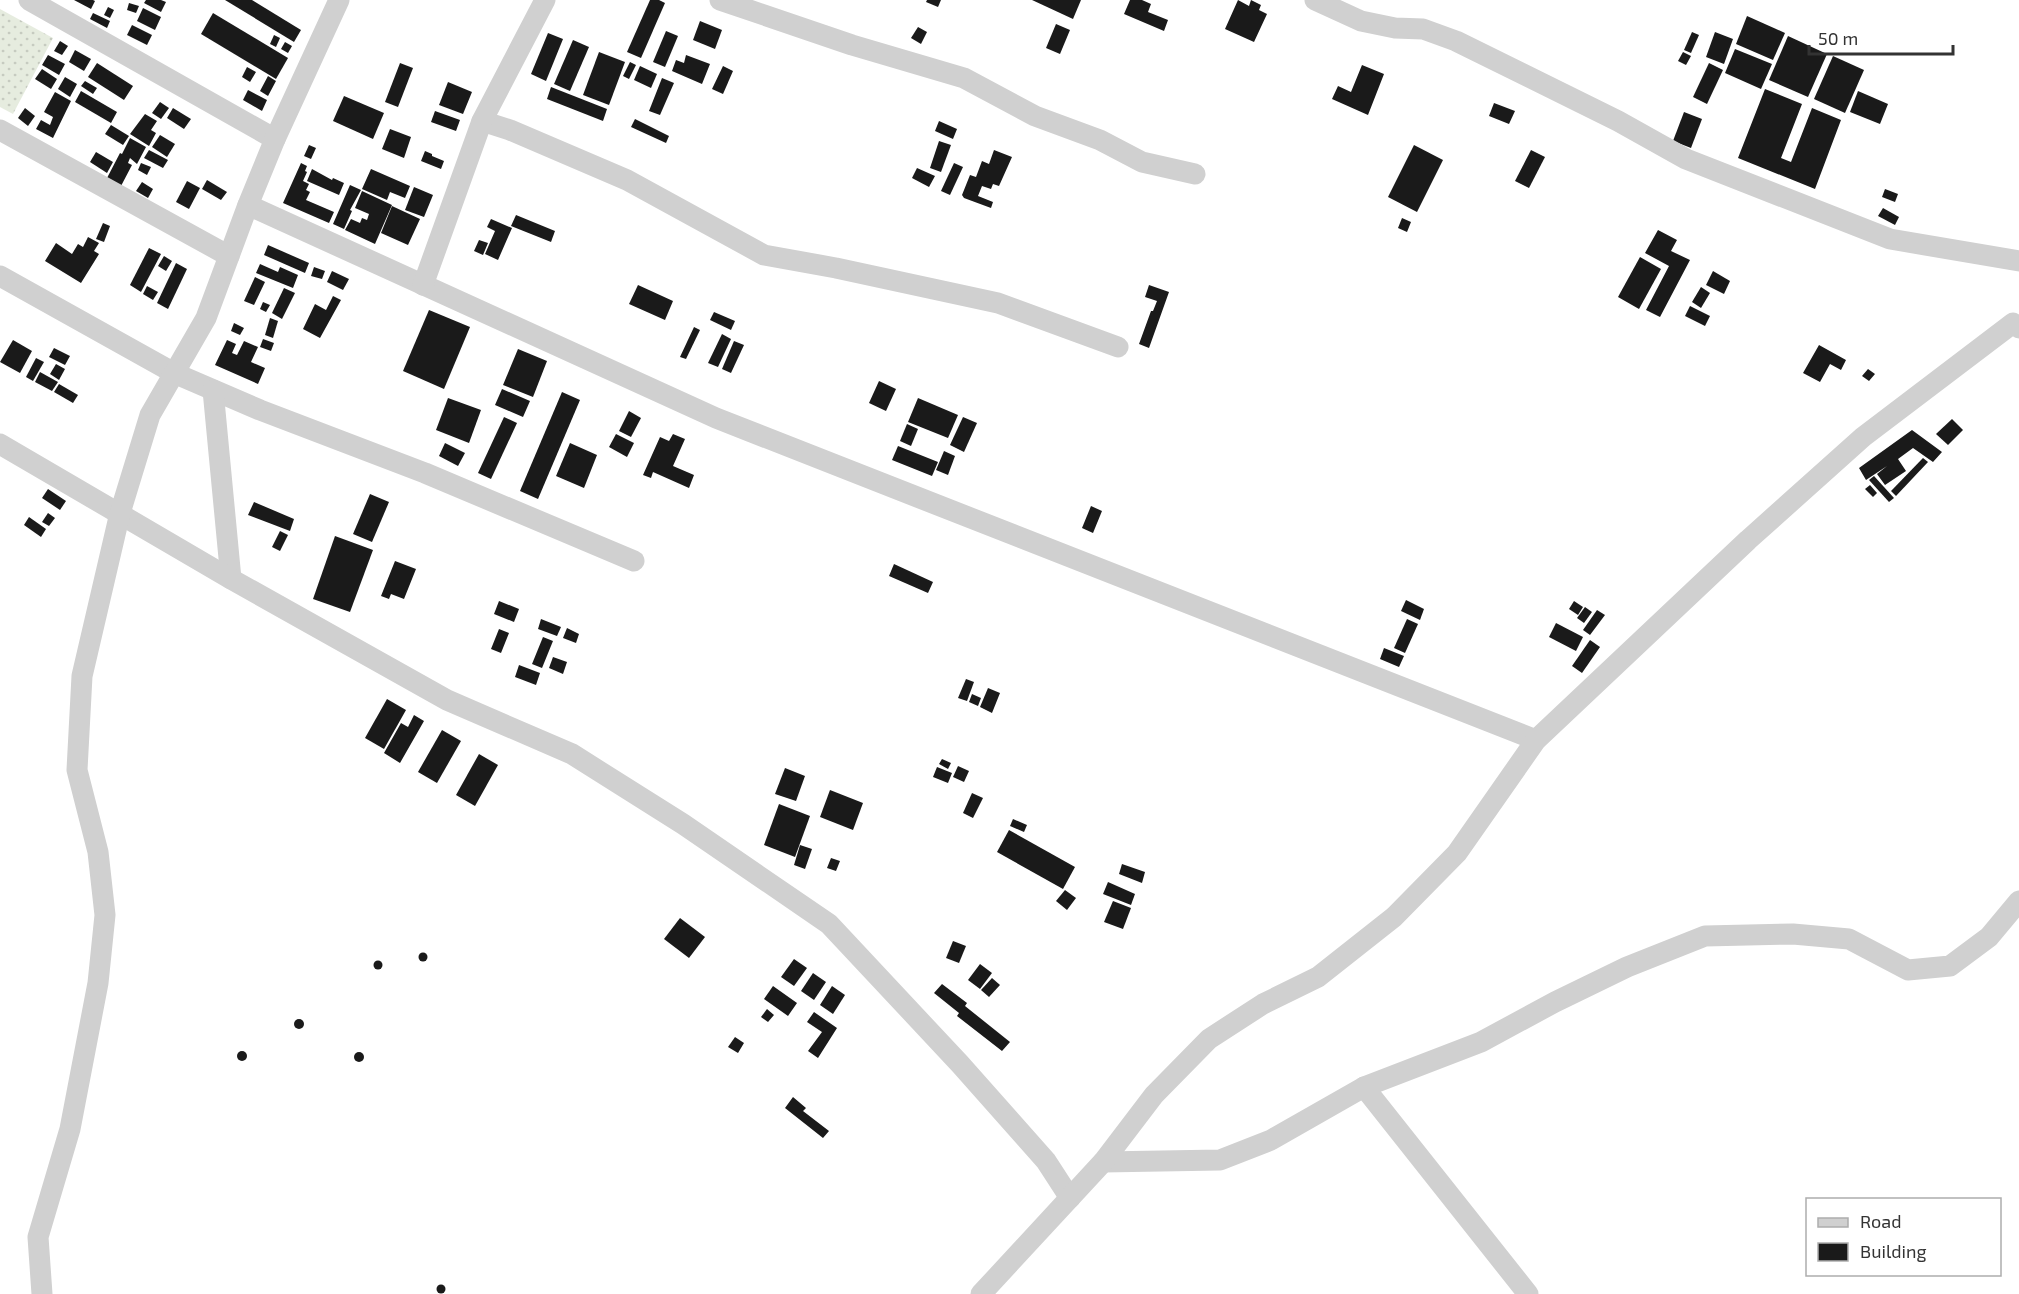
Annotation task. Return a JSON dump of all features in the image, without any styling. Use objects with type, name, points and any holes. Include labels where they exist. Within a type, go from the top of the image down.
[{"type":"street","points":[[29,0],[275,139]]},
{"type":"street","points":[[42,1294],[39,1237],[70,1129],[98,983],[105,915],[98,852],[77,770],[82,676],[120,513],[150,415],[206,318],[275,139],[339,0]]},
{"type":"street","points":[[423,285],[482,121],[545,0]]},
{"type":"street","points":[[720,0],[852,45],[964,78],[1035,116],[1100,140],[1142,162],[1194,174]]},
{"type":"street","points":[[1315,0],[1361,21],[1395,28],[1423,29],[1456,40],[1618,121],[1686,159],[1890,238],[2019,261]]},
{"type":"street","points":[[482,121],[510,130],[627,180],[764,255],[998,303],[1118,347]]},
{"type":"street","points":[[0,130],[229,256]]},
{"type":"street","points":[[248,205],[716,418],[1536,740]]},
{"type":"street","points":[[0,276],[174,373],[261,410],[425,473],[634,561]]},
{"type":"street","points":[[981,1294],[1103,1162],[1154,1095],[1209,1040],[1263,1004],[1318,977],[1394,917],[1457,853],[1536,740],[1748,540],[1863,437],[2017,322]]},
{"type":"street","points":[[213,390],[231,579]]},
{"type":"street","points":[[0,444],[231,579],[447,700],[572,754],[683,824],[829,924],[960,1064],[1046,1161],[1070,1198]]},
{"type":"street","points":[[1103,1162],[1220,1160],[1271,1140],[1364,1087],[1481,1042],[1555,1002],[1627,968],[1705,936],[1793,934],[1849,939],[1908,970],[1950,966],[1989,937],[2019,901]]},
{"type":"street","points":[[1364,1087],[1528,1294]]},
{"type":"shaded area","points":[[0,9],[53,38],[13,114],[0,107]]},
{"type":"building","points":[[74,0],[93,0],[95,1],[91,9]]},
{"type":"building","points":[[146,0],[166,2],[161,12],[144,3]]},
{"type":"building","points":[[225,0],[252,0],[301,30],[294,42]]},
{"type":"building","points":[[650,0],[665,3],[641,58],[627,52]]},
{"type":"building","points":[[927,0],[941,0],[938,7],[926,2]]},
{"type":"building","points":[[1032,0],[1081,0],[1073,19]]},
{"type":"building","points":[[1130,0],[1142,0],[1151,4],[1148,12],[1168,20],[1164,31],[1124,14]]},
{"type":"building","points":[[1238,0],[1249,6],[1251,0],[1261,5],[1259,10],[1267,14],[1254,42],[1225,29]]},
{"type":"building","points":[[129,3],[139,6],[136,13],[127,10]]},
{"type":"building","points":[[108,7],[114,10],[110,18],[104,15]]},
{"type":"building","points":[[143,8],[161,17],[155,30],[137,21]]},
{"type":"building","points":[[93,13],[110,21],[107,28],[90,19]]},
{"type":"building","points":[[213,13],[288,58],[276,79],[201,34]]},
{"type":"building","points":[[1747,16],[1785,33],[1773,60],[1736,44]]},
{"type":"building","points":[[700,21],[722,30],[715,49],[693,40]]},
{"type":"building","points":[[1056,24],[1070,30],[1060,54],[1046,48]]},
{"type":"building","points":[[132,25],[152,35],[147,45],[127,35]]},
{"type":"building","points":[[918,27],[927,32],[921,44],[911,38]]},
{"type":"building","points":[[666,31],[678,36],[665,67],[653,62]]},
{"type":"building","points":[[1692,32],[1699,35],[1691,53],[1684,50]]},
{"type":"building","points":[[1715,32],[1733,39],[1724,64],[1706,57]]},
{"type":"building","points":[[548,33],[563,39],[546,81],[531,74]]},
{"type":"building","points":[[274,35],[280,38],[276,47],[270,44]]},
{"type":"building","points":[[1788,36],[1827,54],[1808,97],[1769,80]]},
{"type":"building","points":[[573,40],[589,47],[570,91],[554,84]]},
{"type":"building","points":[[60,41],[68,46],[62,55],[54,51]]},
{"type":"building","points":[[285,42],[292,46],[288,53],[281,49]]},
{"type":"building","points":[[1735,49],[1772,64],[1761,89],[1725,73]]},
{"type":"building","points":[[75,50],[91,59],[84,71],[69,62]]},
{"type":"building","points":[[599,52],[625,62],[609,105],[583,95]]},
{"type":"building","points":[[1683,52],[1691,56],[1686,65],[1678,61]]},
{"type":"building","points":[[48,55],[65,64],[59,75],[42,65]]},
{"type":"building","points":[[686,55],[710,64],[702,84],[672,71],[676,60],[684,63]]},
{"type":"building","points":[[1833,56],[1864,70],[1845,113],[1814,99]]},
{"type":"building","points":[[630,62],[636,65],[629,79],[623,76]]},
{"type":"building","points":[[97,63],[133,86],[124,100],[88,77]]},
{"type":"building","points":[[400,63],[413,68],[398,107],[385,102]]},
{"type":"building","points":[[1709,63],[1723,70],[1707,104],[1693,97]]},
{"type":"building","points":[[1362,65],[1384,74],[1368,115],[1332,99],[1338,86],[1351,92]]},
{"type":"building","points":[[640,66],[657,74],[651,88],[634,80]]},
{"type":"building","points":[[723,66],[733,71],[723,94],[712,89]]},
{"type":"building","points":[[247,67],[256,72],[250,82],[242,77]]},
{"type":"building","points":[[42,69],[57,79],[51,89],[35,79]]},
{"type":"building","points":[[268,76],[276,81],[268,96],[260,91]]},
{"type":"building","points":[[65,77],[77,84],[70,97],[58,89]]},
{"type":"building","points":[[662,78],[674,83],[660,115],[649,111]]},
{"type":"building","points":[[85,81],[97,88],[93,94],[81,86]]},
{"type":"building","points":[[448,82],[472,92],[463,114],[439,105]]},
{"type":"building","points":[[551,87],[607,109],[603,121],[547,99]]},
{"type":"building","points":[[1765,89],[1802,104],[1781,158],[1791,162],[1812,108],[1841,120],[1815,189],[1738,158]]},
{"type":"building","points":[[248,90],[267,100],[262,111],[243,100]]},
{"type":"building","points":[[81,91],[117,112],[111,123],[75,102]]},
{"type":"building","points":[[1858,91],[1888,104],[1880,124],[1850,112]]},
{"type":"building","points":[[55,92],[71,101],[53,138],[36,129],[41,120],[50,125],[53,117],[44,112]]},
{"type":"building","points":[[344,96],[384,113],[373,139],[333,121]]},
{"type":"building","points":[[160,102],[169,108],[161,119],[152,113]]},
{"type":"building","points":[[1494,103],[1515,111],[1509,124],[1489,116]]},
{"type":"building","points":[[25,108],[35,116],[28,126],[18,118]]},
{"type":"building","points":[[173,108],[191,119],[184,129],[167,118]]},
{"type":"building","points":[[435,111],[460,120],[456,131],[431,122]]},
{"type":"building","points":[[1684,112],[1702,119],[1691,148],[1673,141]]},
{"type":"building","points":[[145,114],[157,121],[151,130],[156,133],[149,146],[130,134]]},
{"type":"building","points":[[635,119],[669,136],[666,143],[631,127]]},
{"type":"building","points":[[939,121],[957,129],[953,139],[935,131]]},
{"type":"building","points":[[111,125],[129,136],[123,145],[105,134]]},
{"type":"building","points":[[390,129],[411,137],[404,158],[382,149]]},
{"type":"building","points":[[160,135],[175,144],[167,157],[152,147]]},
{"type":"building","points":[[130,138],[146,147],[137,164],[130,158],[128,163],[132,165],[121,186],[107,178]]},
{"type":"building","points":[[939,141],[951,145],[941,172],[930,168]]},
{"type":"building","points":[[309,145],[316,148],[311,159],[304,156]]},
{"type":"building","points":[[1414,145],[1443,160],[1417,212],[1388,197]]},
{"type":"building","points":[[149,150],[168,160],[163,168],[144,158]]},
{"type":"building","points":[[994,150],[1012,157],[999,186],[993,184],[991,189],[982,186],[978,196],[993,202],[991,208],[964,198],[962,195],[970,175],[976,177],[982,161],[989,164]]},
{"type":"building","points":[[1531,150],[1545,157],[1529,188],[1515,181]]},
{"type":"building","points":[[425,151],[444,161],[441,169],[421,161]]},
{"type":"building","points":[[96,152],[113,162],[107,173],[90,162]]},
{"type":"building","points":[[141,163],[151,167],[147,175],[138,170]]},
{"type":"building","points":[[301,163],[307,166],[303,181],[309,184],[306,190],[310,192],[306,200],[334,212],[329,223],[283,203]]},
{"type":"building","points":[[954,163],[963,167],[950,195],[941,191]]},
{"type":"building","points":[[917,168],[935,176],[929,187],[912,178]]},
{"type":"building","points":[[312,169],[332,180],[333,178],[344,183],[339,195],[307,181]]},
{"type":"building","points":[[371,169],[410,186],[405,198],[390,192],[387,200],[362,189]]},
{"type":"building","points":[[207,180],[227,192],[221,200],[202,189]]},
{"type":"building","points":[[187,181],[200,188],[189,209],[176,202]]},
{"type":"building","points":[[142,182],[153,189],[148,198],[136,191]]},
{"type":"building","points":[[350,185],[361,190],[350,210],[352,211],[344,229],[333,224]]},
{"type":"building","points":[[414,187],[433,195],[424,217],[405,210]]},
{"type":"building","points":[[1885,189],[1898,194],[1895,202],[1882,197]]},
{"type":"building","points":[[362,191],[392,205],[375,244],[345,230],[351,219],[360,223],[362,218],[367,220],[369,214],[355,208]]},
{"type":"building","points":[[392,206],[420,219],[408,245],[381,233]]},
{"type":"building","points":[[1883,208],[1899,217],[1895,225],[1878,216]]},
{"type":"building","points":[[516,215],[555,231],[551,242],[511,226]]},
{"type":"building","points":[[1402,218],[1411,222],[1407,232],[1398,228]]},
{"type":"building","points":[[491,219],[512,228],[498,260],[485,254],[495,231],[487,227]]},
{"type":"building","points":[[103,223],[110,226],[104,242],[96,239]]},
{"type":"building","points":[[1658,230],[1677,240],[1671,251],[1690,260],[1660,317],[1646,310],[1669,266],[1645,253]]},
{"type":"building","points":[[88,237],[99,243],[94,251],[99,254],[81,283],[45,261],[56,243],[72,254],[78,244],[83,247]]},
{"type":"building","points":[[479,240],[488,243],[483,255],[474,251]]},
{"type":"building","points":[[268,245],[309,263],[305,273],[264,255]]},
{"type":"building","points":[[149,248],[161,254],[141,292],[130,285]]},
{"type":"building","points":[[164,256],[172,261],[166,271],[158,266]]},
{"type":"building","points":[[1640,257],[1661,269],[1639,309],[1618,297]]},
{"type":"building","points":[[176,263],[187,269],[168,309],[157,303]]},
{"type":"building","points":[[260,264],[278,272],[280,267],[298,275],[293,288],[256,273]]},
{"type":"building","points":[[314,267],[325,271],[322,279],[311,276]]},
{"type":"building","points":[[332,271],[349,279],[343,290],[327,282]]},
{"type":"building","points":[[1713,271],[1730,281],[1724,294],[1706,285]]},
{"type":"building","points":[[255,277],[265,282],[254,305],[244,301]]},
{"type":"building","points":[[638,285],[673,301],[665,320],[629,304]]},
{"type":"building","points":[[1149,285],[1169,292],[1149,348],[1139,344],[1157,301],[1145,297]]},
{"type":"building","points":[[147,286],[158,292],[153,300],[143,294]]},
{"type":"building","points":[[1701,287],[1710,293],[1701,308],[1692,302]]},
{"type":"building","points":[[284,288],[295,293],[282,319],[272,313]]},
{"type":"building","points":[[333,296],[341,300],[320,338],[303,329],[315,304],[326,310]]},
{"type":"building","points":[[263,302],[270,305],[266,312],[260,309]]},
{"type":"building","points":[[1690,306],[1710,316],[1705,326],[1685,316]]},
{"type":"building","points":[[429,310],[470,327],[444,389],[403,371]]},
{"type":"building","points":[[714,312],[735,321],[731,330],[710,320]]},
{"type":"building","points":[[270,318],[278,321],[273,338],[265,335]]},
{"type":"building","points":[[234,323],[244,328],[240,335],[231,331]]},
{"type":"building","points":[[694,327],[700,330],[686,359],[680,357]]},
{"type":"building","points":[[722,334],[731,339],[718,367],[708,363]]},
{"type":"building","points":[[263,339],[274,343],[271,351],[260,347]]},
{"type":"building","points":[[13,340],[32,351],[20,373],[0,362]]},
{"type":"building","points":[[227,340],[236,344],[232,353],[237,355],[244,341],[258,347],[251,362],[265,368],[258,384],[215,365]]},
{"type":"building","points":[[734,341],[744,345],[731,373],[722,369]]},
{"type":"building","points":[[1819,345],[1846,360],[1841,370],[1830,364],[1820,382],[1803,373]]},
{"type":"building","points":[[54,348],[70,356],[65,365],[49,357]]},
{"type":"building","points":[[518,349],[547,361],[533,397],[503,385]]},
{"type":"building","points":[[36,358],[44,362],[33,381],[26,377]]},
{"type":"building","points":[[56,364],[65,369],[59,380],[50,374]]},
{"type":"building","points":[[1868,369],[1875,374],[1869,381],[1862,376]]},
{"type":"building","points":[[40,372],[58,382],[52,391],[35,382]]},
{"type":"building","points":[[879,381],[896,389],[886,411],[869,403]]},
{"type":"building","points":[[59,384],[78,395],[73,403],[54,392]]},
{"type":"building","points":[[502,389],[530,401],[523,417],[495,405]]},
{"type":"building","points":[[562,392],[580,400],[538,499],[520,491]]},
{"type":"building","points":[[448,398],[481,410],[469,443],[436,430]]},
{"type":"building","points":[[918,398],[958,415],[948,438],[908,422]]},
{"type":"building","points":[[629,411],[641,418],[631,437],[619,431]]},
{"type":"building","points":[[504,417],[517,423],[491,479],[478,473]]},
{"type":"building","points":[[963,417],[977,423],[964,452],[950,445]]},
{"type":"building","points":[[1952,419],[1963,430],[1948,445],[1936,434]]},
{"type":"building","points":[[907,424],[918,429],[911,446],[900,441]]},
{"type":"building","points":[[1912,430],[1942,452],[1933,462],[1913,448],[1898,459],[1906,471],[1885,485],[1877,474],[1887,466],[1866,480],[1859,468]]},
{"type":"building","points":[[616,434],[634,443],[627,457],[609,447]]},
{"type":"building","points":[[673,434],[685,439],[673,466],[694,475],[689,488],[653,472],[651,478],[643,475],[660,437],[669,441]]},
{"type":"building","points":[[445,443],[465,453],[458,466],[439,456]]},
{"type":"building","points":[[570,443],[597,455],[584,488],[556,476]]},
{"type":"building","points":[[898,446],[938,462],[932,476],[892,460]]},
{"type":"building","points":[[944,451],[955,456],[948,475],[936,470]]},
{"type":"building","points":[[1923,458],[1928,462],[1896,496],[1891,491]]},
{"type":"building","points":[[1874,476],[1894,498],[1889,502],[1869,480]]},
{"type":"building","points":[[1870,485],[1877,493],[1873,497],[1865,489]]},
{"type":"building","points":[[48,489],[66,501],[60,510],[42,498]]},
{"type":"building","points":[[370,494],[389,502],[372,542],[353,534]]},
{"type":"building","points":[[254,502],[294,519],[290,531],[248,515]]},
{"type":"building","points":[[1091,506],[1102,511],[1093,533],[1082,528]]},
{"type":"building","points":[[48,513],[55,518],[49,526],[42,522]]},
{"type":"building","points":[[29,517],[46,529],[41,537],[24,525]]},
{"type":"building","points":[[280,531],[288,535],[280,551],[272,547]]},
{"type":"building","points":[[335,536],[373,550],[350,612],[313,599]]},
{"type":"building","points":[[395,561],[416,569],[404,599],[391,594],[389,599],[381,596]]},
{"type":"building","points":[[894,564],[933,582],[928,593],[889,576]]},
{"type":"building","points":[[1406,600],[1424,609],[1420,620],[1401,611]]},
{"type":"building","points":[[499,601],[519,609],[514,622],[494,614]]},
{"type":"building","points":[[1574,601],[1583,607],[1578,615],[1569,609]]},
{"type":"building","points":[[1585,607],[1592,612],[1584,623],[1577,618]]},
{"type":"building","points":[[1597,610],[1605,615],[1590,635],[1583,630]]},
{"type":"building","points":[[541,619],[561,627],[557,636],[538,629]]},
{"type":"building","points":[[1407,619],[1418,624],[1405,653],[1394,648]]},
{"type":"building","points":[[1556,623],[1583,637],[1576,651],[1549,637]]},
{"type":"building","points":[[567,628],[579,634],[576,643],[563,638]]},
{"type":"building","points":[[499,629],[509,633],[501,653],[491,649]]},
{"type":"building","points":[[543,637],[553,641],[542,668],[532,664]]},
{"type":"building","points":[[1590,640],[1600,647],[1582,673],[1572,666]]},
{"type":"building","points":[[1384,648],[1404,656],[1399,667],[1380,659]]},
{"type":"building","points":[[553,657],[567,662],[563,674],[549,668]]},
{"type":"building","points":[[519,665],[540,673],[536,685],[515,677]]},
{"type":"building","points":[[966,679],[974,682],[967,701],[958,698]]},
{"type":"building","points":[[988,688],[1000,693],[992,713],[980,707]]},
{"type":"building","points":[[972,694],[981,698],[978,706],[969,702]]},
{"type":"building","points":[[387,699],[406,710],[384,749],[365,738]]},
{"type":"building","points":[[414,715],[424,721],[400,763],[384,753],[401,723],[408,727]]},
{"type":"building","points":[[442,730],[461,741],[437,783],[418,772]]},
{"type":"building","points":[[479,754],[498,765],[475,806],[456,795]]},
{"type":"building","points":[[942,759],[951,763],[948,769],[939,764]]},
{"type":"building","points":[[958,766],[969,771],[964,782],[953,777]]},
{"type":"building","points":[[937,767],[952,773],[948,783],[933,777]]},
{"type":"building","points":[[785,768],[805,776],[796,801],[775,794]]},
{"type":"building","points":[[830,790],[863,803],[853,830],[820,817]]},
{"type":"building","points":[[972,793],[983,798],[973,818],[963,813]]},
{"type":"building","points":[[779,804],[810,816],[795,857],[764,845]]},
{"type":"building","points":[[1013,819],[1027,825],[1024,832],[1010,826]]},
{"type":"building","points":[[1009,830],[1075,867],[1063,889],[997,852]]},
{"type":"building","points":[[800,845],[812,849],[805,869],[794,865]]},
{"type":"building","points":[[831,858],[840,861],[836,871],[827,868]]},
{"type":"building","points":[[1122,864],[1145,872],[1142,883],[1119,874]]},
{"type":"building","points":[[1108,882],[1135,894],[1131,905],[1103,894]]},
{"type":"building","points":[[1065,890],[1076,898],[1067,910],[1056,901]]},
{"type":"building","points":[[1113,901],[1131,908],[1123,929],[1104,922]]},
{"type":"building","points":[[680,918],[705,937],[689,958],[664,939]]},
{"type":"building","points":[[953,941],[966,946],[959,963],[946,958]]},
{"type":"building","points":[[423,953],[427,957],[423,961],[419,957]]},
{"type":"building","points":[[794,959],[807,968],[794,986],[781,977]]},
{"type":"building","points":[[378,960],[383,965],[378,970],[373,965]]},
{"type":"building","points":[[980,964],[992,973],[980,989],[968,980]]},
{"type":"building","points":[[813,973],[826,982],[814,1000],[801,991]]},
{"type":"building","points":[[992,978],[1000,985],[989,997],[981,990]]},
{"type":"building","points":[[942,984],[967,1003],[965,1006],[1010,1042],[1002,1051],[957,1016],[959,1013],[934,993]]},
{"type":"building","points":[[773,986],[797,1003],[788,1016],[764,999]]},
{"type":"building","points":[[832,986],[845,995],[833,1014],[820,1005]]},
{"type":"building","points":[[767,1009],[774,1015],[768,1022],[761,1017]]},
{"type":"building","points":[[814,1012],[837,1028],[818,1058],[808,1051],[822,1032],[807,1022]]},
{"type":"building","points":[[299,1019],[303,1020],[303,1028],[299,1029],[295,1028],[294,1024],[295,1020]]},
{"type":"building","points":[[735,1037],[744,1043],[738,1053],[728,1047]]},
{"type":"building","points":[[242,1051],[246,1052],[246,1060],[242,1061],[238,1060],[237,1056],[238,1052]]},
{"type":"building","points":[[359,1052],[363,1053],[363,1061],[359,1062],[355,1061],[354,1057],[355,1053]]},
{"type":"building","points":[[793,1097],[806,1108],[803,1111],[829,1131],[823,1138],[785,1108]]},
{"type":"building","points":[[441,1284],[446,1289],[441,1294],[436,1289]]}]
